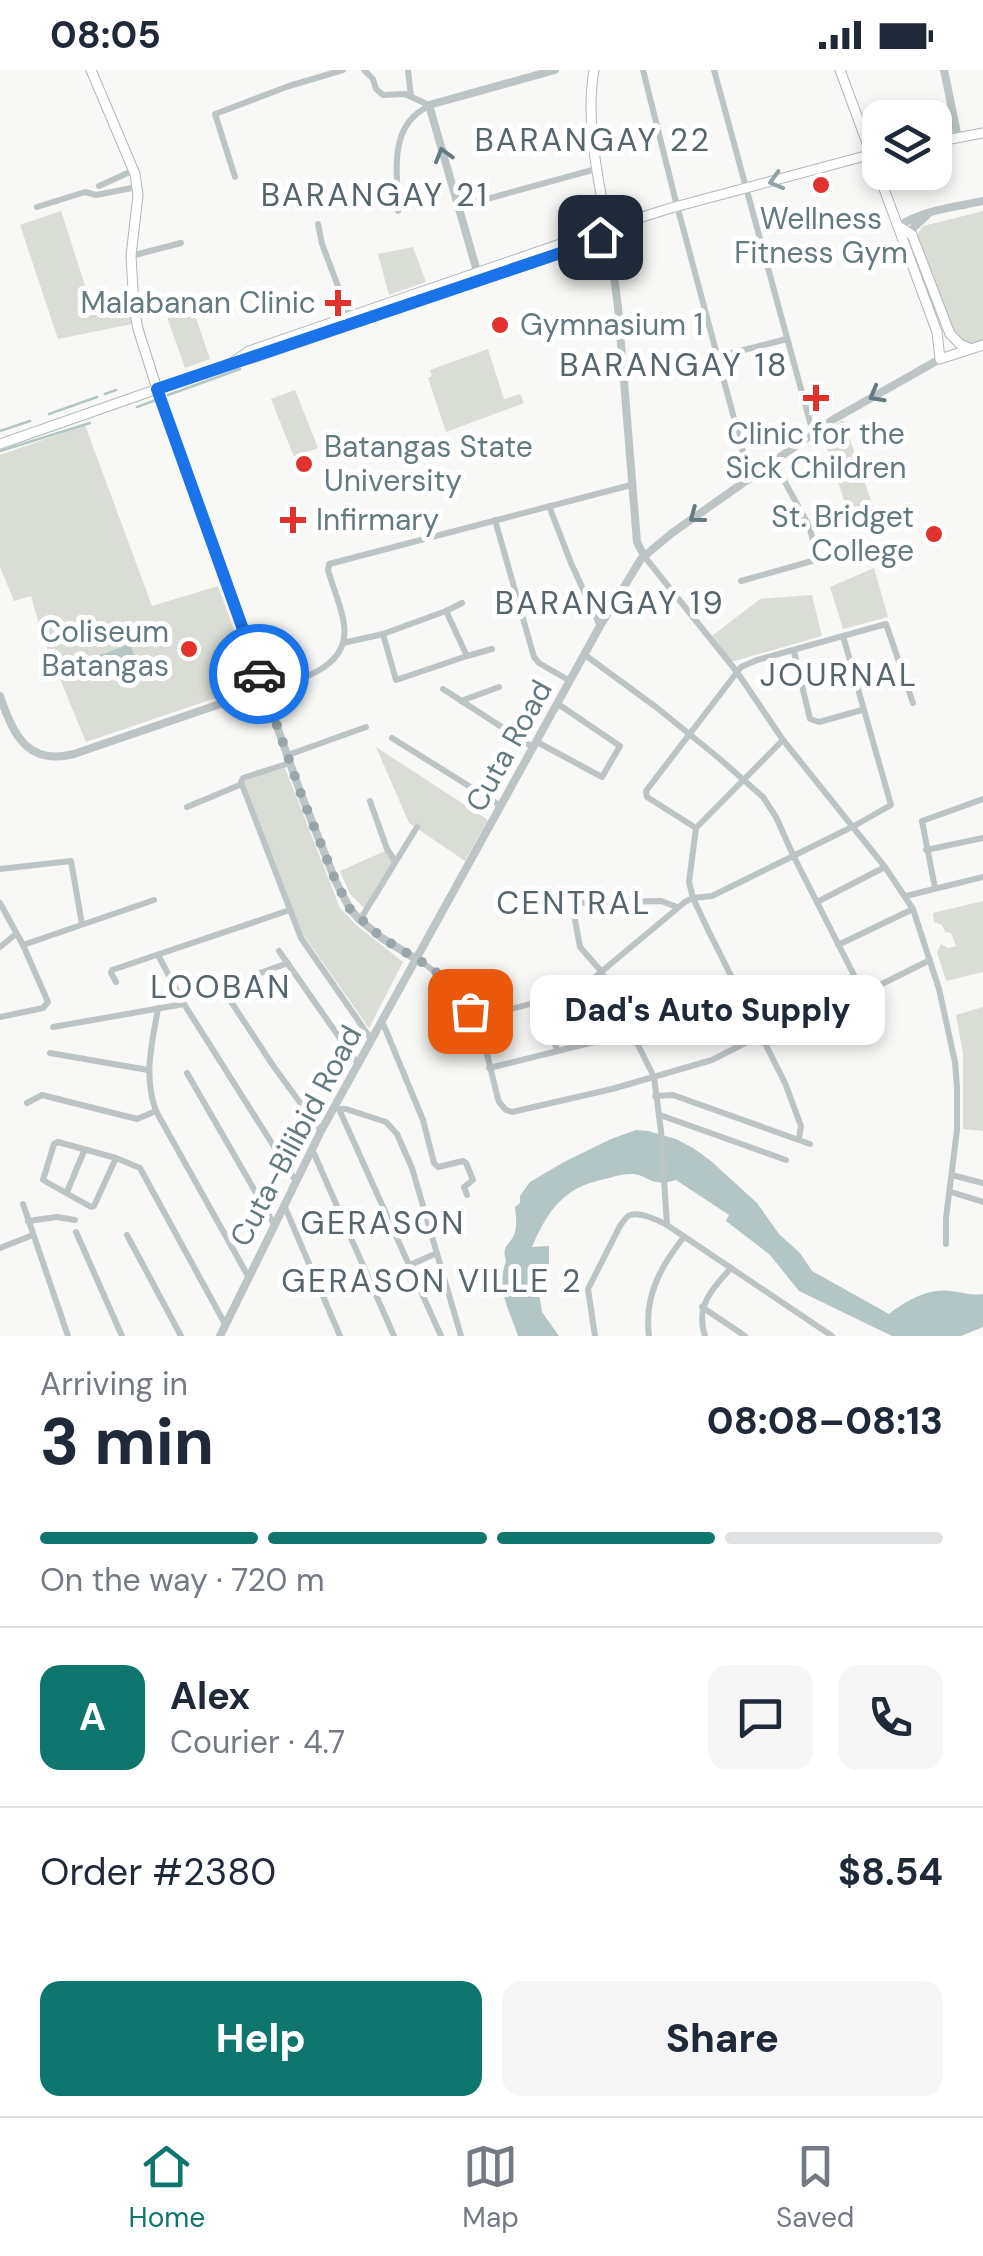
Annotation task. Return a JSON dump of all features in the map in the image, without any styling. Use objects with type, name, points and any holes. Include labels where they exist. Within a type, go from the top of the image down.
[{"type":"main road","points":[[91,70],[138,187],[131,256],[138,329],[157,389]]},
{"type":"main road","points":[[594,70],[592,119],[608,228]]},
{"type":"main road","points":[[840,70],[862,121]]},
{"type":"main road","points":[[952,139],[983,133]]},
{"type":"main road","points":[[0,444],[232,363],[249,351],[352,320],[608,228],[862,157]]},
{"type":"main road","points":[[887,190],[939,341],[940,360],[983,345]]},
{"type":"main road","points":[[898,226],[912,235],[952,336],[971,348]]},
{"type":"main road","points":[[939,341],[952,336]]},
{"type":"street","points":[[235,177],[215,114],[343,70]]},
{"type":"street","points":[[364,70],[383,95],[403,94],[429,106]]},
{"type":"street","points":[[408,70],[411,98]]},
{"type":"street","points":[[398,211],[398,142],[407,122],[417,112],[555,70]]},
{"type":"street","points":[[643,70],[750,478]]},
{"type":"street","points":[[714,70],[813,433]]},
{"type":"street","points":[[944,70],[958,138]]},
{"type":"street","points":[[429,106],[478,276]]},
{"type":"street","points":[[458,207],[597,168]]},
{"type":"street","points":[[100,186],[134,170]]},
{"type":"street","points":[[38,207],[85,192],[96,195],[138,187]]},
{"type":"street","points":[[898,226],[931,212],[983,201]]},
{"type":"street","points":[[912,235],[913,228],[931,212]]},
{"type":"street","points":[[318,224],[352,320]]},
{"type":"street","points":[[608,228],[637,542],[737,672],[783,740],[906,896],[930,960],[950,1032],[956,1075],[957,1130],[946,1244]]},
{"type":"street","points":[[131,256],[182,243]]},
{"type":"street","points":[[716,357],[787,339]]},
{"type":"street","name":"Cuta Road","points":[[416,959],[600,626],[644,556],[813,433],[940,360]]},
{"type":"street","points":[[157,389],[336,882],[360,920],[430,967],[476,1018],[498,1102],[506,1110],[512,1112],[712,1060],[859,985],[878,986],[930,960]]},
{"type":"street","points":[[774,462],[808,526],[818,558]]},
{"type":"street","points":[[0,699],[16,736],[29,748],[56,757],[308,676],[323,669],[343,643],[344,620],[328,565],[631,485]]},
{"type":"street","points":[[549,506],[600,626]]},
{"type":"street","points":[[495,520],[534,657],[570,681]]},
{"type":"street","points":[[740,580],[872,544]]},
{"type":"street","points":[[343,643],[383,634],[462,604]]},
{"type":"street","points":[[446,611],[466,656]]},
{"type":"street","points":[[696,828],[646,794],[741,667],[886,624],[914,704]]},
{"type":"street","points":[[383,634],[396,680],[492,648]]},
{"type":"street","points":[[476,1018],[577,992],[677,907],[693,898],[712,896],[892,805],[843,636]]},
{"type":"street","points":[[794,651],[810,719],[819,722],[862,710]]},
{"type":"street","points":[[584,655],[763,797],[859,985]]},
{"type":"street","points":[[460,701],[499,687]]},
{"type":"street","points":[[444,689],[535,745],[602,777],[620,746],[558,704]]},
{"type":"street","points":[[366,727],[242,778],[242,784],[301,938],[372,1039]]},
{"type":"street","points":[[392,738],[502,806]]},
{"type":"street","points":[[783,740],[696,828],[689,874],[693,898],[785,1082],[802,1126],[799,1138]]},
{"type":"street","points":[[187,808],[242,784]]},
{"type":"street","points":[[935,888],[922,822],[983,799]]},
{"type":"street","points":[[370,801],[387,848],[396,861]]},
{"type":"street","points":[[360,920],[417,827]]},
{"type":"street","points":[[926,850],[982,841]]},
{"type":"street","points":[[0,869],[71,860],[82,924]]},
{"type":"street","points":[[817,902],[885,867]]},
{"type":"street","points":[[906,896],[983,877]]},
{"type":"street","points":[[23,945],[154,900]]},
{"type":"street","points":[[667,1225],[654,1077],[601,971],[580,948],[574,906],[660,901],[677,907]]},
{"type":"street","points":[[0,903],[48,1002],[43,1008],[1,1014]]},
{"type":"street","points":[[838,945],[912,909]]},
{"type":"street","points":[[116,982],[112,970],[290,910]]},
{"type":"street","points":[[0,947],[16,934]]},
{"type":"street","points":[[279,951],[358,1064]]},
{"type":"street","points":[[158,955],[184,1004],[295,1180]]},
{"type":"street","name":"Cuta-Bilibid Road","points":[[220,1336],[295,1180],[416,959]]},
{"type":"street","points":[[252,976],[288,964]]},
{"type":"street","points":[[222,988],[321,1131]]},
{"type":"street","points":[[545,1000],[557,1051]]},
{"type":"street","points":[[54,1027],[184,1004]]},
{"type":"street","points":[[158,1008],[148,1070],[156,1111],[248,1276]]},
{"type":"street","points":[[436,1042],[470,1011]]},
{"type":"street","points":[[382,1020],[423,1120],[434,1162],[438,1167],[466,1162],[473,1180],[464,1187],[467,1195]]},
{"type":"street","points":[[489,1068],[632,1030]]},
{"type":"street","points":[[50,1053],[148,1070]]},
{"type":"street","points":[[187,1073],[274,1224]]},
{"type":"street","points":[[27,1103],[42,1095],[137,1119],[156,1111]]},
{"type":"street","points":[[655,1096],[673,1095],[810,1144]]},
{"type":"street","points":[[338,1107],[386,1122],[398,1134],[412,1168],[462,1336]]},
{"type":"street","points":[[338,1107],[442,1336]]},
{"type":"street","points":[[659,1115],[786,1160]]},
{"type":"street","points":[[116,1158],[91,1207],[43,1180],[58,1142],[116,1158],[142,1170],[225,1324]]},
{"type":"street","points":[[312,1148],[394,1336]]},
{"type":"street","points":[[68,1192],[84,1150]]},
{"type":"street","points":[[952,1176],[983,1184]]},
{"type":"street","points":[[950,1192],[983,1202]]},
{"type":"street","points":[[23,1204],[68,1336]]},
{"type":"street","points":[[284,1204],[340,1336]]},
{"type":"street","points":[[595,1336],[588,1289],[620,1226],[634,1214],[667,1225],[832,1336]]},
{"type":"street","points":[[28,1221],[56,1217],[75,1220]]},
{"type":"street","points":[[76,1232],[122,1336]]},
{"type":"street","points":[[0,1248],[33,1235]]},
{"type":"street","points":[[126,1235],[181,1336]]},
{"type":"street","points":[[649,1336],[651,1291],[684,1237]]},
{"type":"street","points":[[410,1265],[437,1253]]},
{"type":"street","points":[[704,1336],[702,1307],[731,1268]]},
{"type":"street","points":[[702,1307],[746,1336]]},
{"type":"shaded area","points":[[61,211],[92,307],[129,299],[132,324],[58,339],[20,225]]},
{"type":"shaded area","points":[[983,211],[983,341],[970,344],[955,334],[918,233],[923,226]]},
{"type":"shaded area","points":[[413,247],[426,282],[389,295],[378,254]]},
{"type":"shaded area","points":[[187,292],[210,359],[185,368],[161,300]]},
{"type":"shaded area","points":[[488,349],[504,399],[520,394],[524,403],[446,432],[428,378],[432,376],[430,370]]},
{"type":"shaded area","points":[[295,390],[318,448],[294,457],[271,399]]},
{"type":"shaded area","points":[[843,420],[874,509],[849,515],[822,433]]},
{"type":"shaded area","points":[[85,425],[152,606],[218,586],[254,685],[86,742],[43,638],[31,596],[14,601],[0,567],[0,455]]},
{"type":"shaded area","points":[[874,568],[888,617],[843,629],[830,587]]},
{"type":"shaded area","points":[[812,595],[822,636],[731,662],[712,636],[760,599]]},
{"type":"shaded area","points":[[130,644],[137,663],[86,681],[79,663]]},
{"type":"shaded area","points":[[376,747],[488,820],[465,861],[409,823]]},
{"type":"shaded area","points":[[285,768],[340,908],[403,962],[369,1028],[302,933],[244,781]]},
{"type":"shaded area","points":[[385,851],[393,862],[365,909],[350,894],[340,871]]},
{"type":"shaded area","points":[[983,901],[983,972],[946,981],[937,952],[941,944],[948,948],[956,946],[951,933],[934,922],[933,913]]},
{"type":"shaded area","points":[[983,1007],[983,1131],[963,1129],[963,1054],[956,1015]]},
{"type":"shaded area","points":[[636,1130],[676,1139],[711,1161],[757,1203],[812,1271],[889,1314],[910,1300],[934,1292],[983,1294],[983,1327],[961,1336],[892,1336],[799,1291],[770,1255],[726,1221],[729,1215],[676,1180],[654,1182],[630,1174],[579,1188],[551,1211],[532,1247],[549,1246],[549,1269],[538,1287],[542,1312],[559,1336],[518,1336],[502,1280],[505,1251],[515,1232],[515,1207],[520,1196],[530,1182],[564,1162]]},
{"type":"waterway","points":[[168,395],[240,369]]},
{"type":"waterway","points":[[105,394],[116,390]]},
{"type":"waterway","points":[[49,414],[97,397]]},
{"type":"waterway","points":[[137,407],[156,400]]},
{"type":"waterway","points":[[0,431],[30,421]]},
{"type":"waterway","points":[[0,451],[90,423]]},
{"type":"way so far","points":[[259,674],[301,794],[350,909],[382,938],[430,967],[470,1011]]},
{"type":"place","name":"Wellness Fitness Gym","points":[[821,185]]},
{"type":"place","name":"Malabanan Clinic","points":[[338,303]]},
{"type":"place","name":"Gymnasium 1","points":[[500,325]]},
{"type":"place","name":"Clinic for the Sick Children","points":[[816,398]]},
{"type":"place","name":"Batangas State University","points":[[304,464]]},
{"type":"place","name":"Infirmary","points":[[293,520]]},
{"type":"place","name":"St. Bridget College","points":[[934,534]]},
{"type":"place","name":"Coliseum Batangas","points":[[189,649]]},
{"type":"place","name":"Dad's Auto Supply","points":[[470,1011]]},
{"type":"district","name":"BARANGAY 22","points":[[593,140]]},
{"type":"district","name":"BARANGAY 21","points":[[375,195]]},
{"type":"district","name":"BARANGAY 18","points":[[674,365]]},
{"type":"district","name":"BARANGAY 19","points":[[610,603]]},
{"type":"district","name":"JOURNAL","points":[[839,675]]},
{"type":"district","name":"CENTRAL","points":[[574,903]]},
{"type":"district","name":"LOOBAN","points":[[221,987]]},
{"type":"district","name":"GERASON","points":[[383,1223]]},
{"type":"district","name":"GERASON VILLE 2","points":[[432,1281]]},
{"type":"route","points":[[259,674],[157,389],[600,237]]}]
